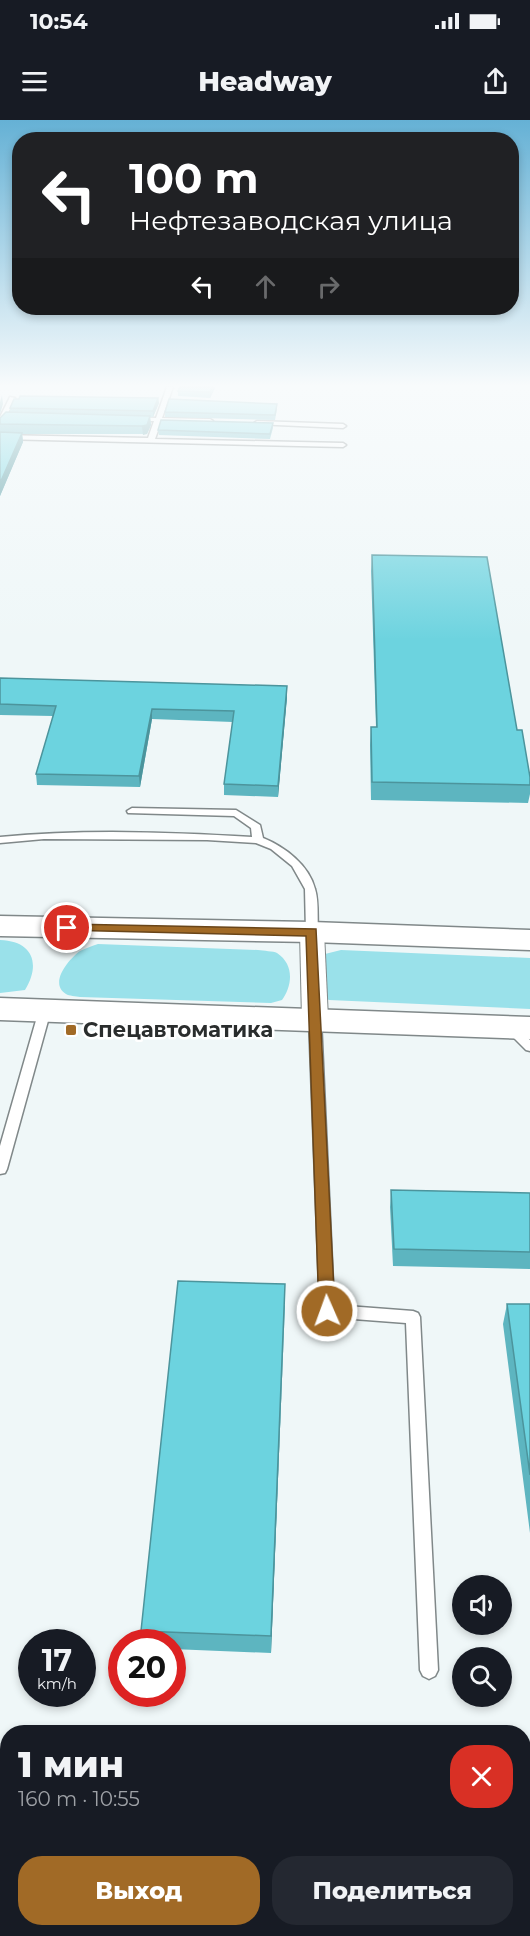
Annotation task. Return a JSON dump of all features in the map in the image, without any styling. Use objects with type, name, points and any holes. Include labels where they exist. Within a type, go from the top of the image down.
[{"type":"main road","points":[[0,927],[312,932],[530,940]]},
{"type":"main road","points":[[0,1009],[315,1020],[524,1035]]},
{"type":"street","points":[[312,932],[315,1020]]},
{"type":"lane","points":[[132,811],[236,813],[256,828],[258,840]]},
{"type":"lane","points":[[0,840],[44,837],[258,840],[275,847],[296,864],[310,889],[312,932]]},
{"type":"lane","points":[[0,1169],[45,1010]]},
{"type":"lane","points":[[315,1020],[327,1311],[413,1317],[429,1670]]},
{"type":"shaded area","points":[[0,940],[20,945],[27,949],[31,956],[32,971],[25,990],[0,993]]},
{"type":"shaded area","points":[[98,944],[273,952],[287,963],[290,982],[282,1000],[271,1003],[80,997],[66,994],[59,984],[62,971],[80,951]]},
{"type":"shaded area","points":[[341,950],[530,958],[530,1009],[329,1000],[322,996],[325,954]]},
{"type":"building","points":[[0,472],[5,472],[0,483]]},
{"type":"building","points":[[372,555],[487,557],[517,730],[522,730],[530,785],[372,782],[371,727],[377,727]]},
{"type":"building","points":[[0,678],[287,686],[278,786],[224,784],[234,711],[152,709],[139,776],[36,774],[56,706],[0,704]]},
{"type":"building","points":[[391,1190],[530,1193],[530,1252],[394,1249]]},
{"type":"building","points":[[178,1281],[285,1284],[271,1636],[186,1633],[186,1629],[141,1629]]},
{"type":"building","points":[[507,1304],[530,1304],[530,1475]]},
{"type":"place","name":"Спецавтоматика","points":[[71,1030]]},
{"type":"route","points":[[67,928],[312,932],[327,1311]]}]
